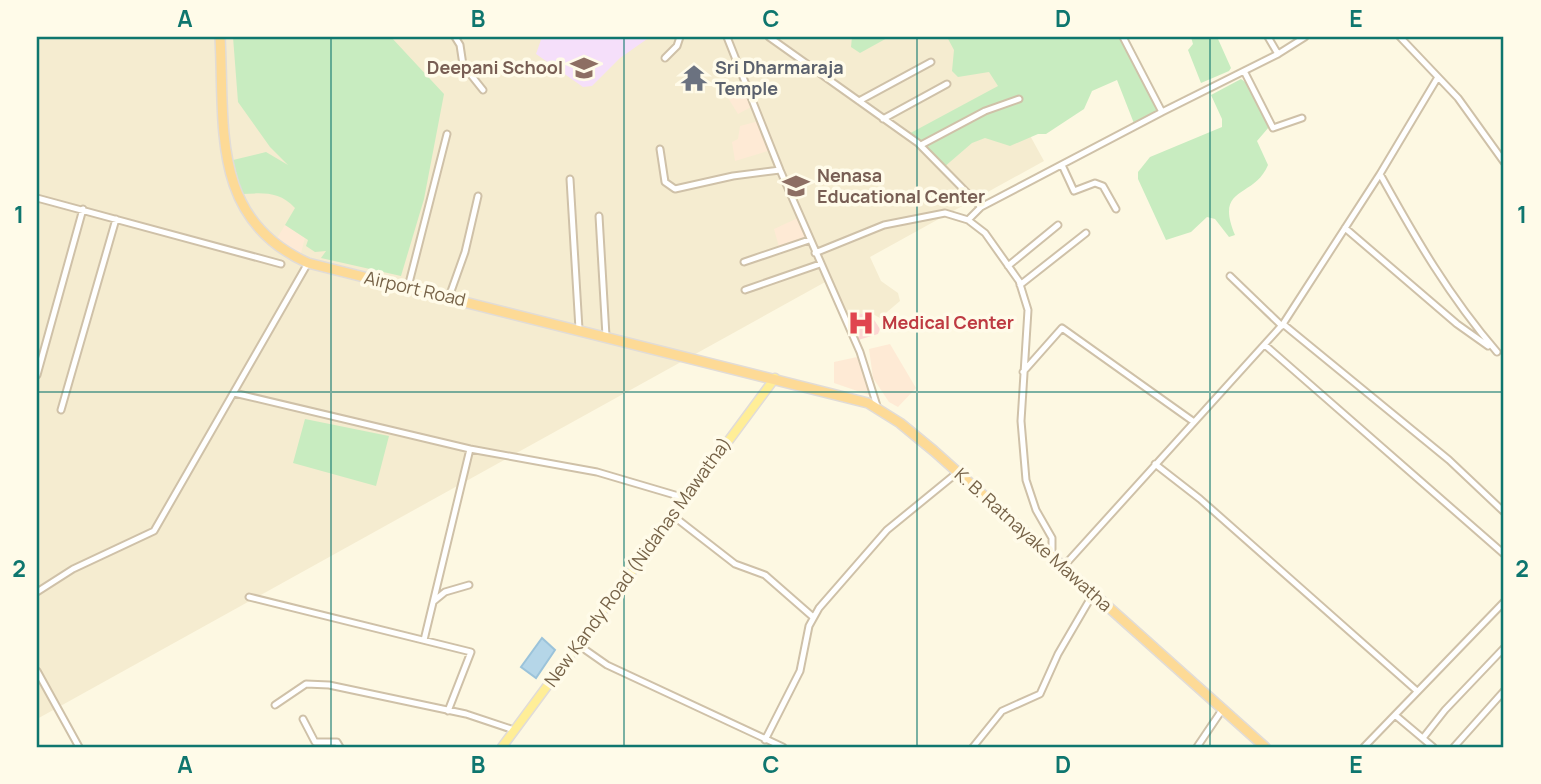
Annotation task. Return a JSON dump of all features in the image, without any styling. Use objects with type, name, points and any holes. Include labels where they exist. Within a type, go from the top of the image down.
[{"type":"highway","name":"Airport Road","points":[[220,37],[226,148],[236,194],[247,216],[264,236],[308,263],[775,378]]},
{"type":"highway","name":"K. B. Ratnayake Mawatha","points":[[775,378],[844,395],[878,409],[906,428],[1265,747]]},
{"type":"main road","name":"New Kandy Road (Nidahas Mawatha)","points":[[502,747],[775,378]]},
{"type":"street","points":[[455,37],[460,45],[463,65],[482,90]]},
{"type":"street","points":[[665,58],[677,46],[680,37]]},
{"type":"street","points":[[727,37],[809,240],[860,352],[878,409]]},
{"type":"street","points":[[769,37],[921,145],[981,206]]},
{"type":"street","points":[[1123,37],[1162,112]]},
{"type":"street","points":[[1268,37],[1278,54]]},
{"type":"street","points":[[968,220],[981,206],[1278,54],[1306,37]]},
{"type":"street","points":[[1400,37],[1465,106],[1504,162]]},
{"type":"street","points":[[859,101],[931,62]]},
{"type":"street","points":[[1244,71],[1273,128],[1302,118]]},
{"type":"street","points":[[1063,567],[1282,325],[1380,174],[1438,77]]},
{"type":"street","points":[[883,119],[947,84]]},
{"type":"street","points":[[921,145],[985,111],[1019,99]]},
{"type":"street","points":[[408,287],[447,134]]},
{"type":"street","points":[[660,149],[664,183],[675,189],[733,176],[780,170]]},
{"type":"street","points":[[1062,165],[1074,191],[1095,183],[1103,186],[1116,209]]},
{"type":"street","points":[[1380,174],[1430,265],[1461,310],[1504,359]]},
{"type":"street","points":[[570,179],[579,329]]},
{"type":"street","points":[[449,297],[465,252],[478,196]]},
{"type":"street","points":[[37,198],[281,264]]},
{"type":"street","points":[[37,375],[83,209]]},
{"type":"street","points":[[815,253],[884,225],[945,213],[968,220],[985,233],[1020,285],[1028,310],[1021,421],[1026,480],[1036,510],[1052,538],[1052,558]]},
{"type":"street","points":[[599,216],[606,336]]},
{"type":"street","points":[[61,410],[116,219]]},
{"type":"street","points":[[1008,266],[1058,225]]},
{"type":"street","points":[[1345,228],[1457,324],[1497,352]]},
{"type":"street","points":[[1020,285],[1086,233]]},
{"type":"street","points":[[744,262],[809,240]]},
{"type":"street","points":[[37,592],[73,569],[154,531],[308,263]]},
{"type":"street","points":[[745,290],[820,264]]},
{"type":"street","points":[[1230,276],[1282,325],[1449,460],[1504,512]]},
{"type":"street","points":[[1022,373],[1062,328],[1194,422]]},
{"type":"street","points":[[1265,345],[1504,554]]},
{"type":"street","points":[[234,393],[470,449],[597,472],[685,498]]},
{"type":"street","points":[[424,640],[470,449]]},
{"type":"street","points":[[1155,464],[1200,499],[1417,691]]},
{"type":"street","points":[[765,740],[800,671],[813,617],[887,530],[958,472]]},
{"type":"street","points":[[672,515],[735,564],[765,575],[813,617]]},
{"type":"street","points":[[433,601],[445,592],[469,585]]},
{"type":"street","points":[[973,747],[1002,711],[1040,694],[1045,689],[1058,654],[1093,594]]},
{"type":"street","points":[[249,597],[471,652],[448,711]]},
{"type":"street","points":[[1363,747],[1504,602]]},
{"type":"street","points":[[577,644],[607,665],[783,747]]},
{"type":"street","points":[[1423,738],[1445,710],[1504,648]]},
{"type":"street","points":[[37,670],[40,682],[79,747]]},
{"type":"street","points":[[275,705],[306,684],[329,685],[448,711],[514,730]]},
{"type":"street","points":[[1454,747],[1504,691]]},
{"type":"street","points":[[1197,747],[1222,710]]},
{"type":"street","points":[[1395,715],[1433,747]]},
{"type":"street","points":[[303,719],[315,742],[330,740],[337,742],[340,747]]},
{"type":"shaded area","points":[[37,37],[976,37],[1044,161],[870,257],[881,281],[898,293],[900,301],[880,318],[869,312],[844,318],[827,281],[37,719]]},
{"type":"shaded area","name":"Deepani School","points":[[542,37],[650,37],[620,58],[592,86],[583,87],[536,54]]},
{"type":"shaded area","points":[[746,85],[753,106],[738,114],[725,93]]},
{"type":"shaded area","points":[[759,121],[771,150],[735,161],[732,142],[738,139],[740,126]]},
{"type":"shaded area","points":[[800,217],[809,240],[783,249],[779,247],[774,229]]},
{"type":"shaded area","points":[[285,225],[305,238],[301,253],[276,240]]},
{"type":"shaded area","name":"Medical Center","points":[[869,312],[880,329],[878,334],[855,341],[844,318]]},
{"type":"shaded area","points":[[890,344],[916,388],[898,407],[889,402],[873,378],[869,349]]},
{"type":"shaded area","points":[[857,357],[872,396],[834,383],[834,362]]},
{"type":"green space","points":[[233,37],[391,37],[444,94],[424,199],[401,276],[321,258],[326,251],[315,252],[306,246],[308,240],[285,225],[295,208],[289,202],[270,194],[242,194],[233,160],[266,152],[288,165],[270,147],[238,102]]},
{"type":"green space","points":[[852,37],[889,37],[860,53],[851,47]]},
{"type":"green space","points":[[947,37],[1124,37],[1164,111],[1135,126],[1117,80],[1092,91],[1084,109],[1046,134],[1038,134],[1010,146],[985,138],[972,143],[943,168],[925,148],[905,136],[998,86],[989,72],[958,77],[952,71],[954,50]]},
{"type":"green space","points":[[1191,37],[1221,37],[1218,39],[1231,68],[1229,71],[1201,83],[1188,50],[1193,44]]},
{"type":"green space","points":[[1241,79],[1255,94],[1269,127],[1257,141],[1268,165],[1262,176],[1238,194],[1229,208],[1235,235],[1229,237],[1215,219],[1207,217],[1191,232],[1166,240],[1138,179],[1138,172],[1150,157],[1222,127],[1222,119],[1211,95]]},
{"type":"green space","points":[[305,419],[389,436],[376,486],[293,463]]},
{"type":"water","points":[[542,638],[555,650],[536,678],[521,667]]},
{"type":"place","name":"Deepani School","points":[[584,68]]},
{"type":"place","name":"Sri Dharmaraja Temple","points":[[694,78]]},
{"type":"place","name":"Nenasa Educational Center","points":[[796,186]]},
{"type":"place","name":"Medical Center","points":[[861,323]]}]
